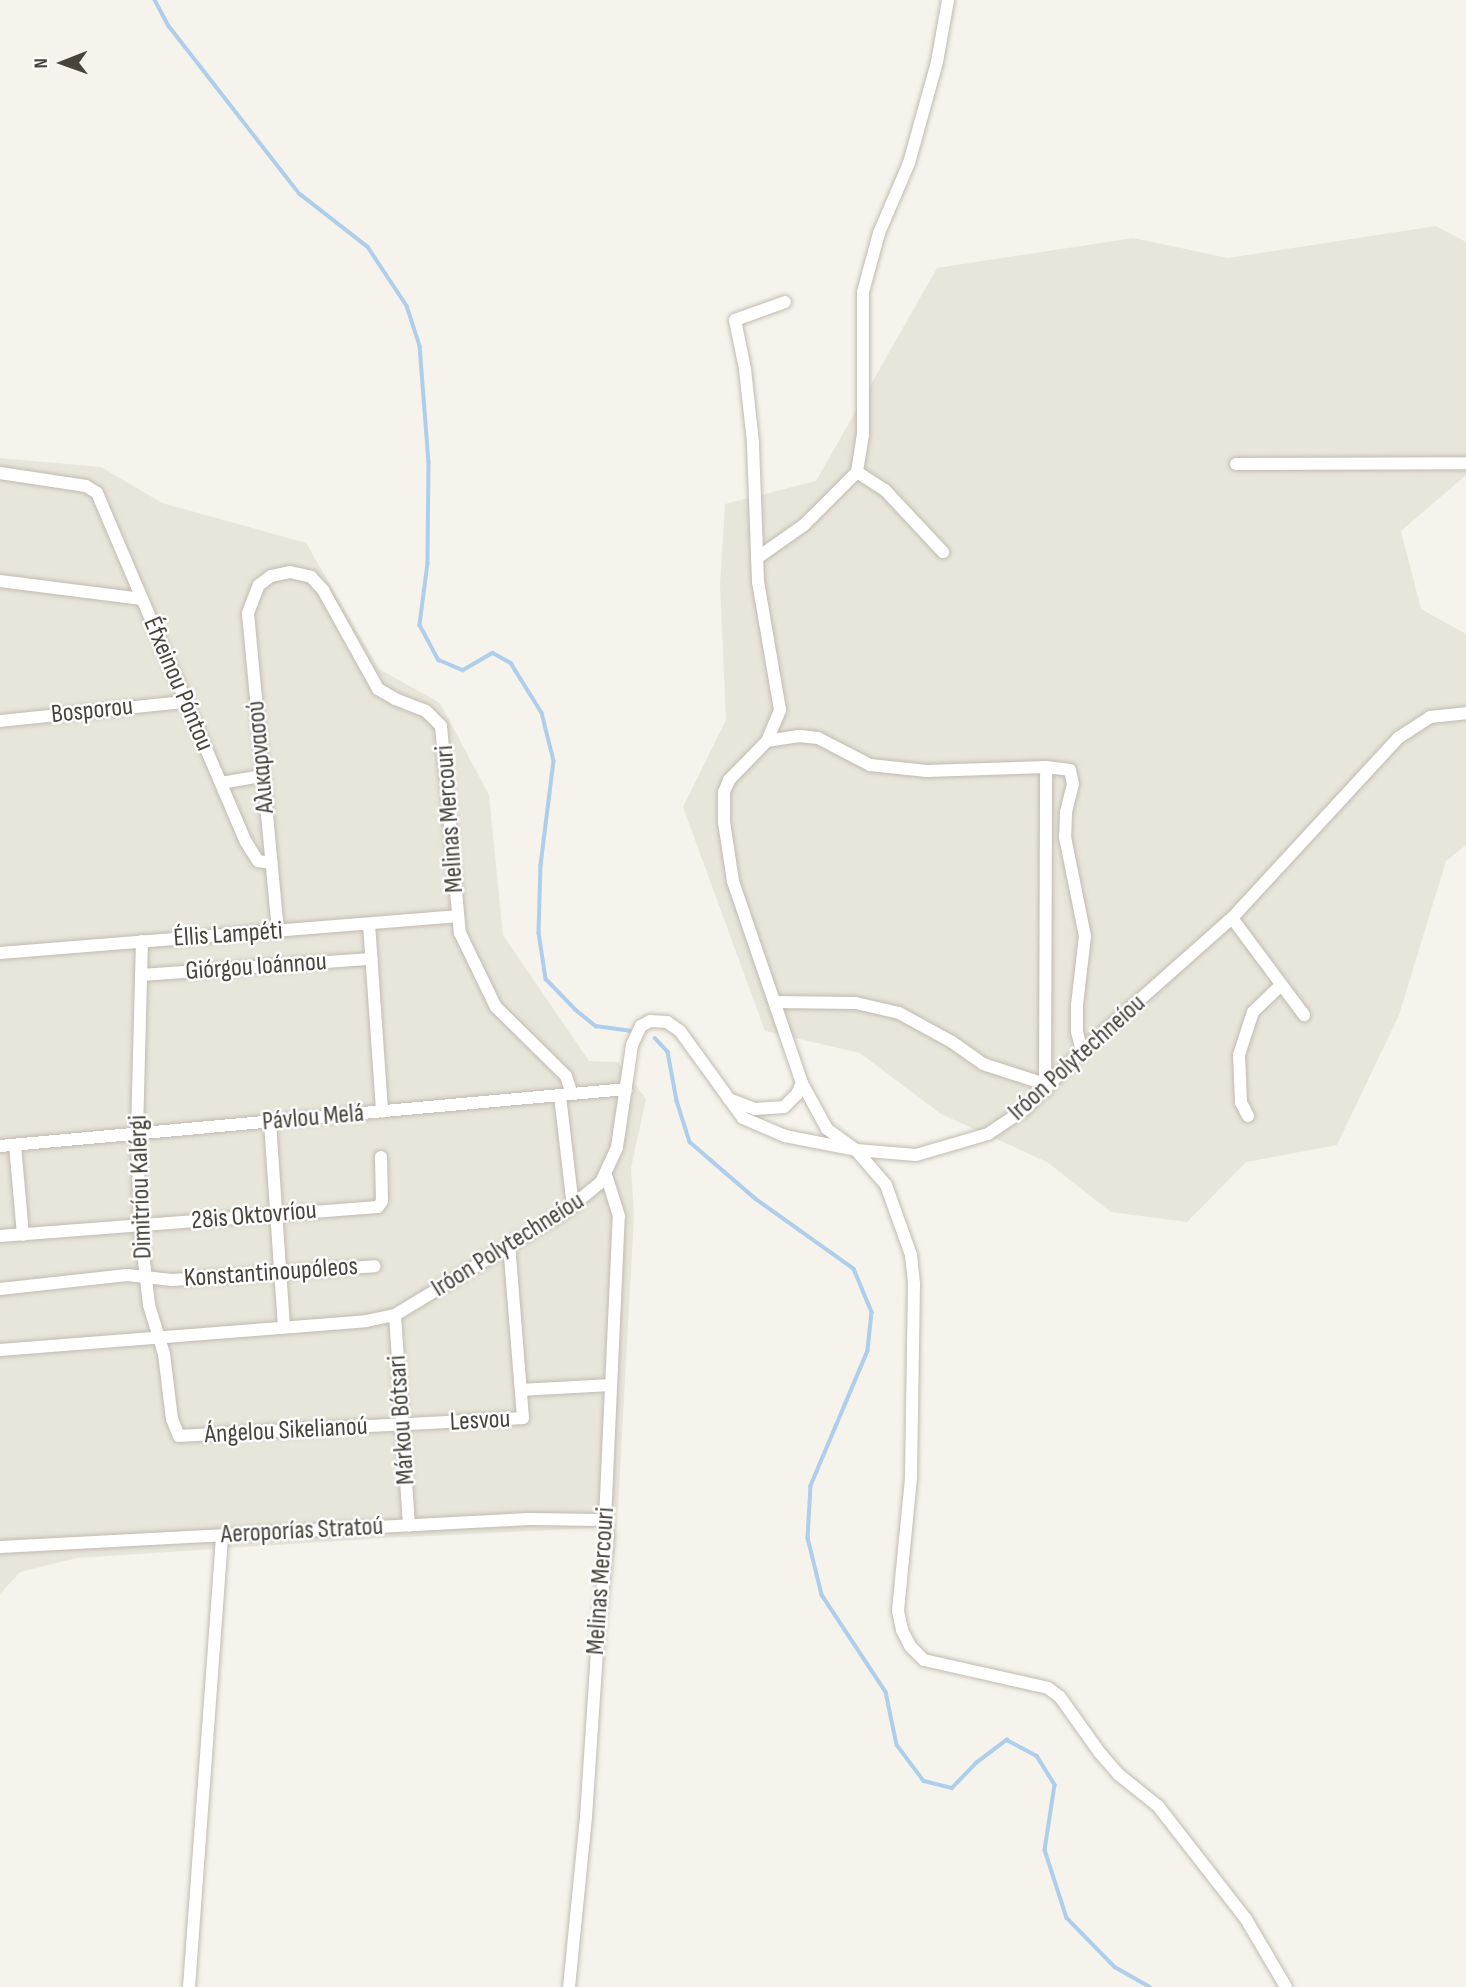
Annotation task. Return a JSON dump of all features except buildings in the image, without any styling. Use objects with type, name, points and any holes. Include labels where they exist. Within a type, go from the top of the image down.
[{"type":"street","points":[[757,558],[804,525],[857,472],[863,435],[863,292],[880,233],[909,163],[937,62],[948,0]]},
{"type":"street","points":[[785,302],[735,320],[745,369],[752,430],[757,558],[780,710],[767,741],[729,780],[724,792],[724,822],[733,881],[802,1083],[827,1129],[856,1150],[886,1185],[911,1255],[914,1284],[911,1478],[898,1611],[906,1638],[923,1660],[1048,1688],[1060,1697],[1118,1774],[1158,1806],[1246,1919],[1286,1987]]},
{"type":"street","points":[[1236,464],[1466,463]]},
{"type":"street","name":"Éfxeinou Póntou","points":[[0,472],[86,486],[97,492],[251,852],[258,861],[270,863]]},
{"type":"street","points":[[857,472],[885,490],[943,552]]},
{"type":"street","name":"Melinas Mercouri","points":[[259,585],[271,576],[285,572],[300,573],[316,581],[374,685],[388,696],[426,711],[442,726],[460,933],[496,1007],[566,1076],[573,1206]]},
{"type":"street","points":[[0,581],[142,599]]},
{"type":"street","name":"Αλικαρνασού","points":[[259,585],[248,613],[278,931]]},
{"type":"street","name":"Bosporou","points":[[0,721],[185,702]]},
{"type":"street","name":"Iróon Polytechneíou","points":[[0,1349],[366,1321],[395,1315],[573,1206],[606,1175],[617,1147],[632,1045],[638,1031],[650,1021],[672,1023],[743,1118],[785,1136],[856,1150],[916,1155],[952,1147],[988,1134],[1048,1084],[1232,918],[1398,738],[1430,716],[1466,713]]},
{"type":"street","points":[[767,741],[799,736],[818,738],[870,765],[927,771],[1046,767],[1070,770],[1073,776],[1064,823],[1067,854],[1085,936],[1077,1005],[1077,1032],[1082,1051]]},
{"type":"street","points":[[775,1002],[856,1003],[899,1013],[953,1042],[983,1064],[1048,1084],[1046,767]]},
{"type":"street","points":[[221,783],[262,776]]},
{"type":"street","name":"Éllis Lampéti","points":[[0,953],[457,916]]},
{"type":"street","points":[[1232,918],[1304,1015]]},
{"type":"street","points":[[369,924],[382,1112]]},
{"type":"street","name":"Dimitríou Kalérgi","points":[[142,941],[137,1134],[140,1226],[145,1278],[159,1337],[174,1429]]},
{"type":"street","name":"Giórgou Ioánnou","points":[[141,975],[372,959]]},
{"type":"street","points":[[1248,1116],[1241,1102],[1238,1055],[1253,1012],[1281,985]]},
{"type":"street","points":[[728,1099],[755,1109],[784,1107],[797,1094],[802,1083]]},
{"type":"street","name":"Pávlou Melá","points":[[0,1146],[626,1089]]},
{"type":"street","points":[[270,1122],[285,1326]]},
{"type":"street","points":[[15,1145],[23,1235]]},
{"type":"street","name":"28is Oktovríou","points":[[0,1236],[380,1206],[381,1157]]},
{"type":"street","name":"Melinas Mercouri","points":[[569,1987],[586,1817],[598,1634],[608,1535],[605,1520],[619,1216],[606,1175]]},
{"type":"street","points":[[509,1245],[521,1390]]},
{"type":"street","name":"Konstantinoupóleos","points":[[0,1289],[127,1276],[172,1280],[375,1266]]},
{"type":"street","name":"Márkou Bótsari","points":[[395,1315],[409,1526]]},
{"type":"street","name":"Lesvou","points":[[402,1425],[523,1418],[521,1390],[610,1385]]},
{"type":"street","name":"Ángelou Sikelianoú","points":[[174,1429],[182,1437],[402,1425]]},
{"type":"street","name":"Aeroporías Stratoú","points":[[0,1547],[529,1519],[605,1520]]},
{"type":"street","points":[[189,1987],[222,1535]]},
{"type":"shaded area","points":[[1436,226],[1466,242],[1466,475],[1401,531],[1421,609],[1466,634],[1466,845],[1446,861],[1399,1015],[1337,1145],[1246,1162],[1187,1222],[1111,1212],[1047,1162],[941,1114],[860,1053],[765,1031],[683,807],[726,720],[720,585],[725,504],[816,481],[937,268],[1133,238],[1228,258]]},
{"type":"shaded area","points":[[0,458],[101,467],[162,503],[306,543],[379,669],[440,703],[489,795],[503,935],[589,1061],[618,1062],[646,1099],[631,1168],[634,1216],[617,1527],[383,1538],[77,1558],[20,1572],[0,1594]]},
{"type":"waterway","points":[[155,0],[169,26],[300,194],[368,247],[407,306],[420,346],[429,462],[428,563],[420,625],[439,660],[463,670],[493,653],[511,663],[542,713],[554,761],[541,865],[539,933],[546,979],[596,1026],[630,1031]]},
{"type":"waterway","points":[[655,1038],[668,1052],[677,1101],[690,1142],[756,1199],[854,1269],[872,1312],[868,1351],[811,1486],[808,1538],[822,1595],[886,1692],[897,1745],[924,1781],[952,1788],[976,1763],[1007,1740],[1037,1756],[1055,1785],[1045,1850],[1067,1918],[1115,1967],[1150,1987]]}]
